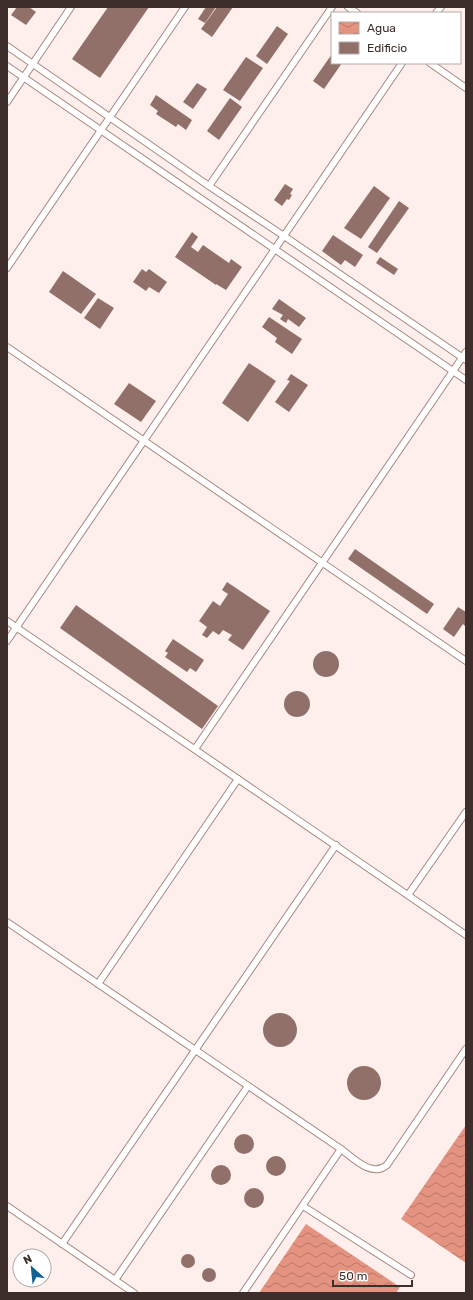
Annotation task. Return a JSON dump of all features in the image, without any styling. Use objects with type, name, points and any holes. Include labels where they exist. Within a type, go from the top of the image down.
[{"type":"lane","points":[[7,102],[71,7]]},
{"type":"lane","points":[[7,268],[185,7]]},
{"type":"lane","points":[[209,186],[332,7]]},
{"type":"lane","points":[[7,46],[209,186],[465,357],[453,371],[195,749]]},
{"type":"lane","points":[[7,641],[401,64]]},
{"type":"lane","points":[[431,64],[466,88]]},
{"type":"lane","points":[[7,66],[466,380]]},
{"type":"lane","points":[[7,347],[465,659]]},
{"type":"lane","points":[[7,621],[466,935]]},
{"type":"lane","points":[[98,984],[238,779]]},
{"type":"lane","points":[[408,895],[466,812]]},
{"type":"lane","points":[[62,1244],[336,846]]},
{"type":"lane","points":[[7,922],[367,1167],[377,1170],[383,1169],[393,1157],[466,1049]]},
{"type":"lane","points":[[114,1280],[248,1086]]},
{"type":"lane","points":[[244,1293],[341,1149]]},
{"type":"lane","points":[[7,1206],[134,1293]]},
{"type":"lane","points":[[303,1206],[411,1275]]},
{"type":"water","points":[[466,1125],[466,1263],[401,1219]]},
{"type":"water","points":[[306,1224],[400,1287],[396,1293],[259,1293]]},
{"type":"building","points":[[17,7],[29,7],[36,12],[26,25],[11,15]]},
{"type":"building","points":[[108,7],[149,7],[100,78],[72,59]]},
{"type":"building","points":[[206,7],[216,7],[205,23],[198,19]]},
{"type":"building","points":[[217,7],[233,7],[212,37],[201,29]]},
{"type":"building","points":[[277,26],[288,34],[267,64],[256,56]]},
{"type":"building","points":[[331,55],[331,64],[341,64],[324,89],[313,81]]},
{"type":"building","points":[[246,57],[263,68],[240,101],[223,90]]},
{"type":"building","points":[[197,83],[207,89],[193,109],[183,102]]},
{"type":"building","points":[[156,95],[192,120],[186,130],[178,124],[176,127],[156,114],[158,111],[150,105]]},
{"type":"building","points":[[230,98],[242,107],[219,140],[207,131]]},
{"type":"building","points":[[285,184],[293,189],[289,200],[287,199],[282,206],[274,200]]},
{"type":"building","points":[[374,186],[390,198],[361,239],[344,228]]},
{"type":"building","points":[[399,201],[409,208],[377,253],[368,247]]},
{"type":"building","points":[[192,232],[198,237],[191,247],[198,252],[203,245],[229,263],[231,259],[242,267],[226,290],[216,285],[175,257]]},
{"type":"building","points":[[333,235],[363,255],[355,267],[345,260],[341,265],[322,251]]},
{"type":"building","points":[[380,257],[398,269],[394,275],[376,263]]},
{"type":"building","points":[[142,269],[146,272],[149,269],[167,282],[159,293],[149,287],[146,291],[133,282]]},
{"type":"building","points":[[63,271],[96,294],[81,314],[49,292]]},
{"type":"building","points":[[98,298],[114,308],[100,329],[84,318]]},
{"type":"building","points":[[279,299],[306,318],[299,327],[288,319],[286,323],[280,319],[283,315],[272,309]]},
{"type":"building","points":[[269,317],[302,339],[292,354],[275,342],[277,338],[262,327]]},
{"type":"building","points":[[249,363],[276,381],[248,422],[222,403]]},
{"type":"building","points":[[291,374],[308,385],[289,412],[275,402],[290,381],[287,380]]},
{"type":"building","points":[[129,383],[156,401],[141,422],[114,404]]},
{"type":"building","points":[[355,549],[434,604],[427,614],[348,559]]},
{"type":"building","points":[[227,582],[270,611],[243,650],[228,640],[232,635],[223,630],[219,635],[213,631],[207,638],[202,635],[207,627],[199,621],[213,601],[220,606],[228,594],[222,590]]},
{"type":"building","points":[[76,605],[218,706],[202,729],[60,628]]},
{"type":"building","points":[[458,607],[466,612],[466,627],[463,624],[454,637],[443,629]]},
{"type":"building","points":[[173,639],[204,660],[196,672],[190,668],[187,672],[165,657],[168,653],[165,651]]},
{"type":"building","points":[[326,651],[335,655],[339,664],[335,673],[326,677],[317,673],[313,664],[317,655]]},
{"type":"building","points":[[297,691],[306,695],[310,704],[306,713],[297,717],[288,713],[284,704],[288,695]]},
{"type":"building","points":[[277,1013],[283,1013],[292,1018],[296,1024],[296,1036],[292,1042],[283,1047],[277,1047],[268,1042],[263,1033],[263,1027],[268,1018]]},
{"type":"building","points":[[361,1066],[367,1066],[376,1071],[380,1077],[380,1089],[376,1095],[367,1100],[361,1100],[352,1095],[347,1086],[347,1080],[352,1071]]},
{"type":"building","points":[[240,1134],[248,1134],[254,1140],[254,1148],[248,1154],[240,1154],[234,1148],[234,1140]]},
{"type":"building","points":[[272,1156],[280,1156],[286,1162],[286,1170],[280,1176],[272,1176],[266,1170],[266,1162]]},
{"type":"building","points":[[217,1165],[225,1165],[231,1171],[231,1179],[225,1185],[217,1185],[211,1179],[211,1171]]},
{"type":"building","points":[[250,1188],[258,1188],[264,1194],[264,1202],[258,1208],[250,1208],[244,1202],[244,1194]]},
{"type":"building","points":[[188,1254],[193,1256],[195,1261],[193,1266],[188,1268],[183,1266],[181,1261],[183,1256]]},
{"type":"building","points":[[209,1268],[214,1270],[216,1275],[214,1280],[209,1282],[204,1280],[202,1275],[204,1270]]}]
